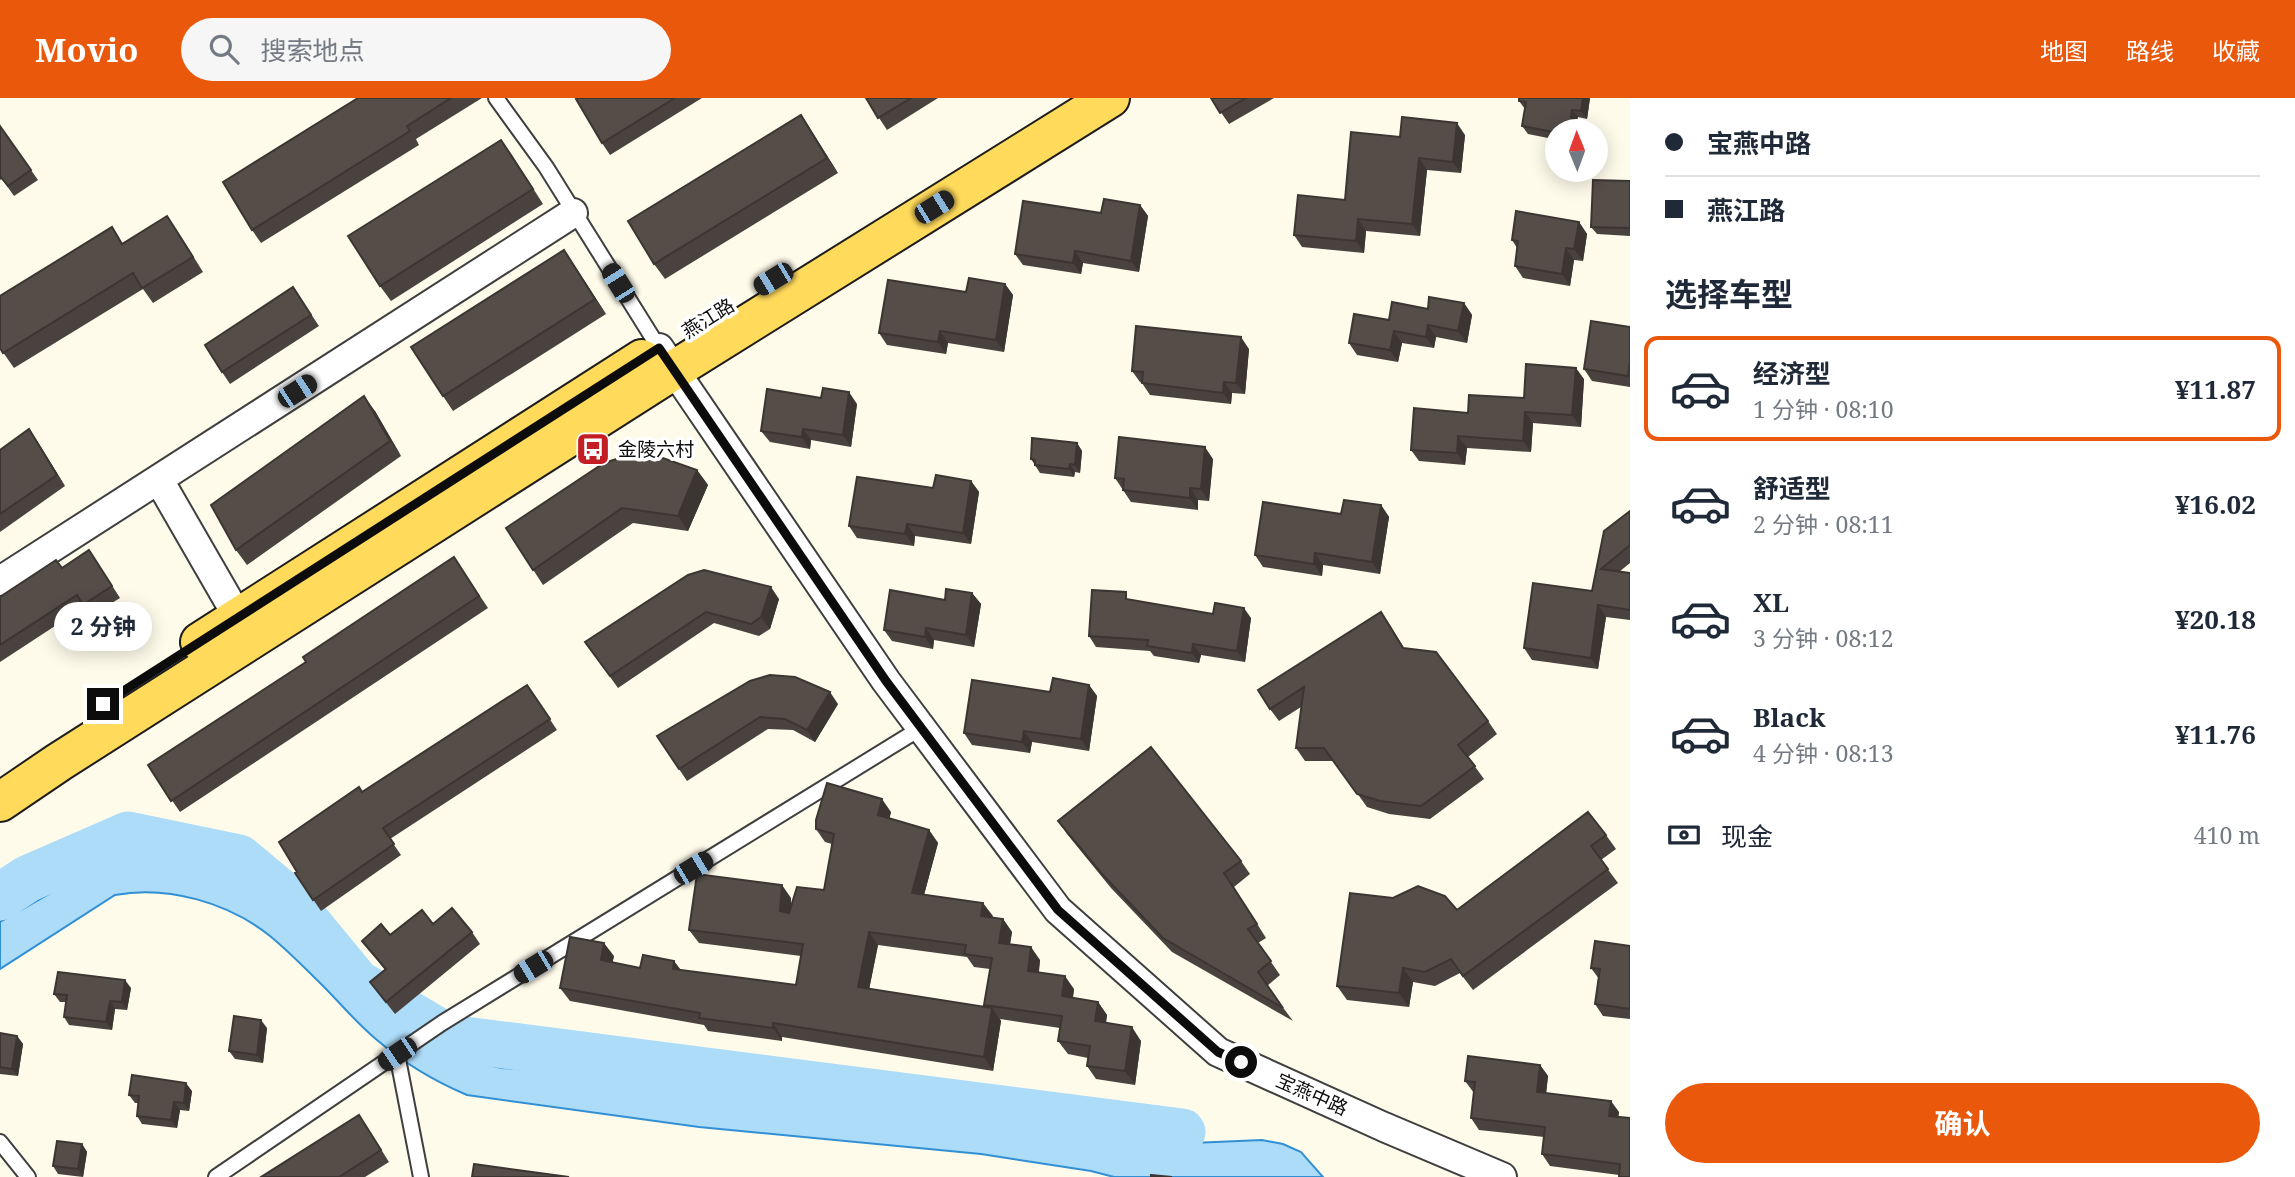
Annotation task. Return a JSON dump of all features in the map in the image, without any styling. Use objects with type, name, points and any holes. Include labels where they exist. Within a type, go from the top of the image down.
[{"type":"main road","name":"燕江路","points":[[0,772],[238,617],[667,359],[1067,98]]},
{"type":"main road","points":[[0,802],[667,359],[1110,98]]},
{"type":"street","points":[[0,581],[573,213]]},
{"type":"street","name":"宝燕中路","points":[[667,359],[886,681],[1058,910],[1218,1052],[1502,1177]]},
{"type":"street","points":[[159,480],[238,617]]},
{"type":"lane","points":[[496,98],[545,167],[667,359]]},
{"type":"lane","points":[[216,1177],[442,1023],[921,728]]},
{"type":"lane","points":[[397,1054],[421,1177]]},
{"type":"lane","points":[[0,1142],[28,1177]]},
{"type":"lane","points":[[0,1168],[13,1160]]},
{"type":"water","points":[[161,853],[198,860],[258,887],[289,908],[339,952],[417,1032],[435,1046],[467,1061],[502,1068],[706,1082],[1031,1125],[1192,1143],[1262,1140],[1283,1144],[1301,1152],[1323,1177],[1114,1177],[981,1154],[699,1127],[467,1095],[420,1071],[388,1049],[361,1026],[288,952],[254,924],[217,906],[177,895],[115,895],[0,969],[0,922],[86,873],[130,855]]},
{"type":"building","points":[[358,98],[451,98],[407,126],[410,131],[252,230],[223,182]]},
{"type":"building","points":[[675,98],[602,143],[576,99]]},
{"type":"building","points":[[866,98],[911,98],[878,118]]},
{"type":"building","points":[[1211,98],[1246,98],[1220,113]]},
{"type":"building","points":[[1519,98],[1583,98],[1581,111],[1572,110],[1571,119],[1545,119],[1545,130],[1522,126],[1526,102],[1519,101]]},
{"type":"building","points":[[801,115],[827,158],[654,264],[628,221]]},
{"type":"building","points":[[1402,117],[1457,123],[1453,162],[1419,158],[1412,224],[1358,219],[1356,241],[1294,235],[1298,195],[1345,200],[1351,132],[1400,137]]},
{"type":"building","points":[[0,126],[31,170],[8,186],[0,176]]},
{"type":"building","points":[[501,140],[533,189],[380,286],[348,236]]},
{"type":"building","points":[[1630,181],[1630,228],[1591,227],[1593,182]]},
{"type":"building","points":[[1104,199],[1140,205],[1131,261],[1075,251],[1073,263],[1015,254],[1023,201],[1101,213]]},
{"type":"building","points":[[1516,211],[1579,222],[1574,249],[1566,248],[1562,274],[1515,266],[1518,241],[1512,240]]},
{"type":"building","points":[[167,216],[193,257],[142,288],[133,273],[3,353],[0,348],[0,296],[112,227],[122,244]]},
{"type":"building","points":[[564,250],[595,299],[443,396],[411,347]]},
{"type":"building","points":[[969,278],[1005,284],[996,340],[940,331],[938,342],[879,333],[888,280],[966,292]]},
{"type":"building","points":[[293,287],[311,315],[222,372],[205,345]]},
{"type":"building","points":[[1429,297],[1464,303],[1458,331],[1428,325],[1426,337],[1394,331],[1390,350],[1349,343],[1354,314],[1389,320],[1392,302],[1428,309]]},
{"type":"building","points":[[1591,321],[1630,327],[1628,376],[1584,369]]},
{"type":"building","points":[[1136,326],[1241,337],[1236,383],[1224,382],[1223,393],[1142,383],[1143,372],[1132,371]]},
{"type":"building","points":[[1526,364],[1576,368],[1572,415],[1525,412],[1523,441],[1458,436],[1457,453],[1411,450],[1414,408],[1468,413],[1469,395],[1524,398]]},
{"type":"building","points":[[823,388],[849,392],[843,435],[803,429],[802,437],[761,431],[767,389],[821,398]]},
{"type":"building","points":[[364,396],[390,441],[236,550],[211,505]]},
{"type":"building","points":[[29,429],[57,475],[0,514],[0,450]]},
{"type":"building","points":[[1119,437],[1205,447],[1201,489],[1190,488],[1190,498],[1123,490],[1124,479],[1115,478]]},
{"type":"building","points":[[1032,438],[1077,443],[1075,465],[1070,464],[1069,469],[1035,465],[1035,460],[1031,459]]},
{"type":"building","points":[[629,455],[660,457],[697,470],[678,516],[622,508],[533,570],[506,528],[604,463]]},
{"type":"building","points":[[936,475],[971,481],[963,533],[907,524],[905,534],[849,526],[857,477],[933,488]]},
{"type":"building","points":[[1344,500],[1381,505],[1372,562],[1315,553],[1314,564],[1255,555],[1263,502],[1341,514]]},
{"type":"building","points":[[1630,511],[1630,545],[1601,569],[1630,573],[1630,610],[1598,605],[1591,658],[1524,648],[1533,583],[1592,591],[1604,531]]},
{"type":"building","points":[[89,550],[112,586],[83,605],[77,595],[0,645],[0,597],[56,560],[62,568]]},
{"type":"building","points":[[454,557],[479,596],[171,801],[148,765],[306,662],[303,657]]},
{"type":"building","points":[[704,570],[771,587],[761,617],[751,624],[706,612],[610,676],[585,642],[688,575]]},
{"type":"building","points":[[946,589],[972,593],[966,635],[926,628],[925,637],[884,630],[890,590],[945,600]]},
{"type":"building","points":[[1092,590],[1126,592],[1126,599],[1213,614],[1215,603],[1244,608],[1237,651],[1193,644],[1192,653],[1147,646],[1148,640],[1089,636]]},
{"type":"building","points":[[1381,612],[1403,648],[1436,652],[1488,721],[1458,745],[1475,766],[1421,806],[1380,801],[1357,794],[1324,748],[1296,748],[1304,687],[1270,709],[1258,690]]},
{"type":"building","points":[[770,675],[795,677],[830,692],[807,730],[785,719],[760,717],[679,769],[657,736],[750,681]]},
{"type":"building","points":[[1053,678],[1089,685],[1081,739],[1024,731],[1022,742],[964,733],[972,680],[1050,692]]},
{"type":"building","points":[[527,685],[550,719],[383,828],[394,844],[313,900],[279,842],[359,787],[362,792]]},
{"type":"building","points":[[1151,747],[1241,861],[1224,873],[1257,924],[1248,929],[1271,961],[1258,972],[1283,1008],[1163,938],[1102,874],[1058,821]]},
{"type":"building","points":[[827,783],[882,799],[878,815],[929,830],[912,893],[983,903],[981,916],[1003,919],[999,943],[1031,947],[1028,971],[1065,976],[1062,996],[1098,1002],[1095,1021],[1132,1027],[1125,1071],[1087,1066],[1090,1046],[1058,1041],[1062,1016],[984,1005],[992,958],[964,954],[966,945],[869,932],[858,987],[992,1008],[984,1057],[773,1023],[773,1028],[699,1018],[700,1013],[560,988],[570,937],[604,943],[601,960],[640,968],[643,955],[674,961],[673,969],[796,985],[803,944],[689,930],[697,874],[782,885],[780,911],[789,913],[797,887],[824,890],[834,834],[816,829],[816,820]]},
{"type":"building","points":[[1588,812],[1606,835],[1591,846],[1608,869],[1463,976],[1451,959],[1425,972],[1403,968],[1399,993],[1337,986],[1350,893],[1393,898],[1418,886],[1445,896],[1457,910]]},
{"type":"building","points":[[452,908],[472,932],[386,1002],[370,982],[386,969],[362,941],[381,924],[390,935],[422,910],[433,924]]},
{"type":"building","points":[[1595,941],[1630,946],[1630,1009],[1595,1004],[1600,969],[1591,968]]},
{"type":"building","points":[[58,972],[125,980],[122,1002],[110,1001],[106,1022],[64,1017],[67,995],[54,994]]},
{"type":"building","points":[[234,1016],[261,1020],[257,1055],[229,1051]]},
{"type":"building","points":[[0,1033],[17,1036],[12,1069],[0,1067]]},
{"type":"building","points":[[1468,1056],[1540,1065],[1537,1092],[1611,1101],[1609,1116],[1630,1118],[1630,1177],[1619,1177],[1620,1164],[1542,1154],[1545,1127],[1471,1118],[1475,1082],[1465,1081]]},
{"type":"building","points":[[132,1075],[186,1083],[184,1103],[174,1102],[171,1120],[137,1116],[139,1096],[129,1095]]},
{"type":"building","points":[[359,1115],[381,1150],[339,1177],[261,1177]]},
{"type":"building","points":[[57,1141],[82,1144],[78,1169],[53,1166]]},
{"type":"building","points":[[474,1164],[569,1177],[472,1177]]},
{"type":"waterway","points":[[0,897],[27,879],[128,835],[239,858],[287,898],[357,983],[449,1038],[1182,1132]]},
{"type":"place","name":"金陵六村","points":[[593,449]]},
{"type":"route","points":[[103,704],[659,348],[886,681],[1058,910],[1218,1052],[1241,1062]]}]
